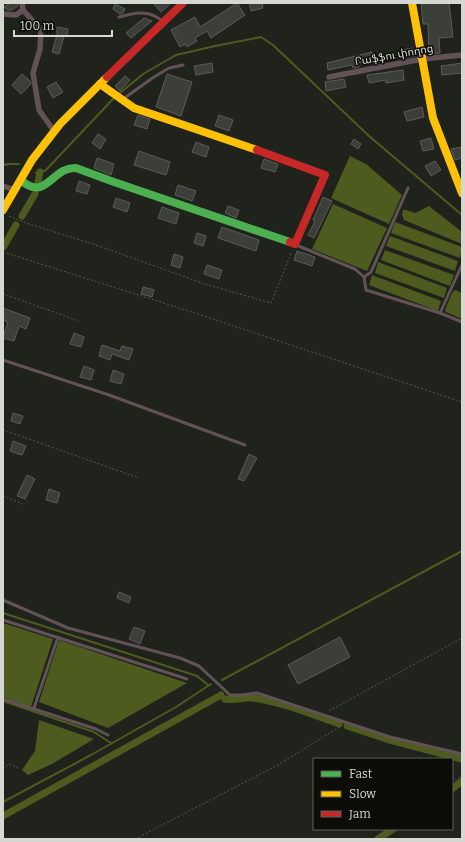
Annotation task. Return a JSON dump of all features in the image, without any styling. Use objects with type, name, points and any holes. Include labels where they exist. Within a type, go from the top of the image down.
[{"type":"street","points":[[22,3],[23,10],[41,30],[40,49],[33,73],[39,110],[54,131]]},
{"type":"street","points":[[5,213],[15,190],[32,160],[54,131],[183,3]]},
{"type":"street","points":[[412,3],[433,118],[462,193]]},
{"type":"street","points":[[3,14],[16,15],[23,10]]},
{"type":"street","name":"Րաֆֆու փողոց","points":[[329,77],[422,59],[462,55]]},
{"type":"street","points":[[21,180],[33,188],[39,188],[45,185],[59,172],[74,168],[295,244],[325,175],[233,141],[134,108],[100,84]]},
{"type":"street","points":[[3,186],[15,190]]},
{"type":"lane","points":[[118,17],[135,12],[147,13],[156,16],[163,22]]},
{"type":"lane","points":[[122,100],[169,68],[183,65]]},
{"type":"lane","points":[[364,277],[371,272],[408,188]]},
{"type":"lane","points":[[295,244],[355,270],[364,277],[366,290],[440,313],[462,322]]},
{"type":"lane","points":[[440,313],[462,265]]},
{"type":"lane","points":[[3,360],[109,395],[245,445]]},
{"type":"lane","points":[[3,600],[68,628],[180,658],[199,666],[230,695],[256,693],[324,714],[390,737],[462,754]]},
{"type":"lane","points":[[3,620],[187,679]]},
{"type":"lane","points":[[34,708],[58,637]]},
{"type":"lane","points":[[3,699],[96,729],[108,735]]},
{"type":"path","points":[[5,213],[26,223],[93,244],[205,284],[271,303],[295,244]]},
{"type":"path","points":[[3,252],[195,313],[462,402]]},
{"type":"path","points":[[3,294],[79,322]]},
{"type":"path","points":[[3,430],[139,478]]},
{"type":"path","points":[[3,496],[23,504]]},
{"type":"path","points":[[324,714],[462,638]]},
{"type":"path","points":[[135,839],[278,765],[340,728],[345,721]]},
{"type":"path","points":[[3,769],[9,764],[18,768]]},
{"type":"path","points":[[453,782],[462,775]]},
{"type":"path","points":[[373,839],[387,830]]},
{"type":"shaded area","points":[[350,156],[366,164],[402,195],[389,224],[331,198]]},
{"type":"shaded area","points":[[333,204],[387,228],[367,271],[312,249]]},
{"type":"shaded area","points":[[429,206],[462,232],[462,244],[404,220],[402,214],[403,210],[415,213]]},
{"type":"shaded area","points":[[395,222],[462,247],[460,258],[391,233]]},
{"type":"shaded area","points":[[390,236],[458,261],[455,271],[386,246]]},
{"type":"shaded area","points":[[385,250],[454,275],[450,286],[381,260]]},
{"type":"shaded area","points":[[378,262],[447,288],[444,298],[375,273]]},
{"type":"shaded area","points":[[372,275],[441,301],[438,311],[369,285]]},
{"type":"shaded area","points":[[455,290],[462,293],[462,319],[446,312],[445,310],[452,293]]},
{"type":"shaded area","points":[[3,623],[53,639],[31,707],[3,697]]},
{"type":"shaded area","points":[[59,640],[187,683],[108,728],[39,702]]},
{"type":"shaded area","points":[[39,720],[94,739],[52,764],[28,775],[22,770],[35,751]]},
{"type":"building","points":[[10,3],[18,3],[18,6],[12,10],[7,10],[4,7]]},
{"type":"building","points":[[153,3],[171,3],[161,12]]},
{"type":"building","points":[[237,3],[245,15],[211,38],[207,31],[195,38],[197,41],[187,47],[185,44],[180,47],[171,30],[195,17],[200,27]]},
{"type":"building","points":[[249,3],[262,3],[263,8],[251,11]]},
{"type":"building","points":[[421,3],[449,3],[453,37],[439,38],[440,53],[429,54],[428,24],[423,24]]},
{"type":"building","points":[[115,4],[125,9],[123,13],[120,14],[113,9]]},
{"type":"building","points":[[144,18],[152,21],[131,38],[126,33]]},
{"type":"building","points":[[57,27],[68,29],[67,37],[64,36],[59,54],[52,52],[57,35]]},
{"type":"building","points":[[413,48],[415,56],[403,58],[401,50]]},
{"type":"building","points":[[372,52],[374,60],[358,63],[359,67],[353,68],[352,65],[328,70],[327,63]]},
{"type":"building","points":[[212,63],[213,72],[196,75],[194,66]]},
{"type":"building","points":[[462,63],[462,73],[442,75],[441,66]]},
{"type":"building","points":[[403,70],[404,80],[386,83],[386,80],[369,83],[367,75]]},
{"type":"building","points":[[22,74],[30,81],[31,84],[21,94],[12,85]]},
{"type":"building","points":[[167,74],[192,82],[181,116],[156,107]]},
{"type":"building","points":[[125,76],[130,80],[120,91],[115,86]]},
{"type":"building","points":[[344,79],[346,87],[326,91],[325,82]]},
{"type":"building","points":[[56,82],[63,92],[53,98],[47,87]]},
{"type":"building","points":[[422,107],[424,117],[407,121],[404,112]]},
{"type":"building","points":[[138,115],[150,119],[147,129],[134,125]]},
{"type":"building","points":[[219,115],[233,120],[229,131],[215,126]]},
{"type":"building","points":[[98,134],[106,139],[100,149],[92,143]]},
{"type":"building","points":[[431,138],[434,149],[423,151],[420,141]]},
{"type":"building","points":[[354,139],[361,144],[358,149],[351,144]]},
{"type":"building","points":[[196,142],[209,147],[206,157],[192,152]]},
{"type":"building","points":[[462,147],[462,158],[455,160],[451,149]]},
{"type":"building","points":[[139,151],[170,162],[166,175],[134,165]]},
{"type":"building","points":[[97,158],[114,164],[111,175],[94,168]]},
{"type":"building","points":[[264,159],[278,164],[275,172],[261,168]]},
{"type":"building","points":[[435,161],[441,170],[431,176],[425,166]]},
{"type":"building","points":[[79,181],[90,185],[87,194],[76,191]]},
{"type":"building","points":[[178,185],[196,191],[192,201],[175,195]]},
{"type":"building","points":[[323,197],[332,201],[314,238],[308,235],[315,221],[313,220]]},
{"type":"building","points":[[116,198],[130,203],[127,212],[113,207]]},
{"type":"building","points":[[228,206],[239,210],[236,218],[225,213]]},
{"type":"building","points":[[162,207],[179,213],[176,224],[158,218]]},
{"type":"building","points":[[222,227],[259,240],[256,251],[218,238]]},
{"type":"building","points":[[197,233],[206,236],[203,246],[194,243]]},
{"type":"building","points":[[297,251],[315,257],[312,266],[294,260]]},
{"type":"building","points":[[174,254],[183,257],[180,268],[171,265]]},
{"type":"building","points":[[207,265],[222,270],[219,279],[204,274]]},
{"type":"building","points":[[143,287],[154,290],[152,297],[141,294]]},
{"type":"building","points":[[3,308],[30,318],[26,329],[19,326],[14,341],[3,338],[8,322],[3,320]]},
{"type":"building","points":[[74,333],[84,337],[81,347],[70,344]]},
{"type":"building","points":[[102,345],[120,351],[122,346],[133,349],[129,360],[112,354],[110,360],[99,356]]},
{"type":"building","points":[[84,366],[94,370],[91,380],[80,377]]},
{"type":"building","points":[[113,370],[124,374],[121,384],[110,381]]},
{"type":"building","points":[[13,413],[23,416],[20,424],[11,421]]},
{"type":"building","points":[[13,441],[26,446],[22,455],[10,451]]},
{"type":"building","points":[[249,454],[257,458],[244,481],[238,479]]},
{"type":"building","points":[[27,475],[35,479],[25,499],[17,496]]},
{"type":"building","points":[[49,489],[60,493],[57,503],[46,500]]},
{"type":"building","points":[[119,592],[131,597],[129,603],[117,598]]},
{"type":"building","points":[[134,627],[145,631],[140,644],[129,639]]},
{"type":"building","points":[[340,637],[350,657],[298,684],[288,665]]},
{"type":"waterway","points":[[120,93],[143,74],[176,55],[261,37],[273,45],[369,136],[462,215]]},
{"type":"waterway","points":[[36,173],[45,171],[113,99]]},
{"type":"waterway","points":[[3,165],[19,164]]},
{"type":"waterway","points":[[38,182],[40,172]]},
{"type":"waterway","points":[[22,216],[35,194]]},
{"type":"waterway","points":[[4,246],[16,225]]},
{"type":"waterway","points":[[222,680],[462,551]]},
{"type":"waterway","points":[[3,613],[197,676],[208,685]]},
{"type":"waterway","points":[[3,802],[176,707],[211,684]]},
{"type":"waterway","points":[[3,816],[221,695]]},
{"type":"waterway","points":[[225,699],[232,700],[253,698],[275,702],[339,724]]},
{"type":"waterway","points":[[3,701],[94,732],[111,743]]},
{"type":"waterway","points":[[347,726],[386,739],[462,759]]},
{"type":"waterway","points":[[453,788],[462,781]]},
{"type":"waterway","points":[[378,839],[392,830]]},
{"type":"traffic: fast","points":[[21,180],[30,186],[37,188],[43,186],[61,172],[76,168],[290,242]]},
{"type":"traffic: slow","points":[[412,3],[433,118],[462,193]]},
{"type":"traffic: slow","points":[[3,210],[32,160],[60,124],[107,77]]},
{"type":"traffic: slow","points":[[100,84],[134,108],[257,150]]},
{"type":"traffic: jam","points":[[107,77],[183,3]]},
{"type":"traffic: jam","points":[[257,150],[325,175],[295,244],[290,242]]}]
